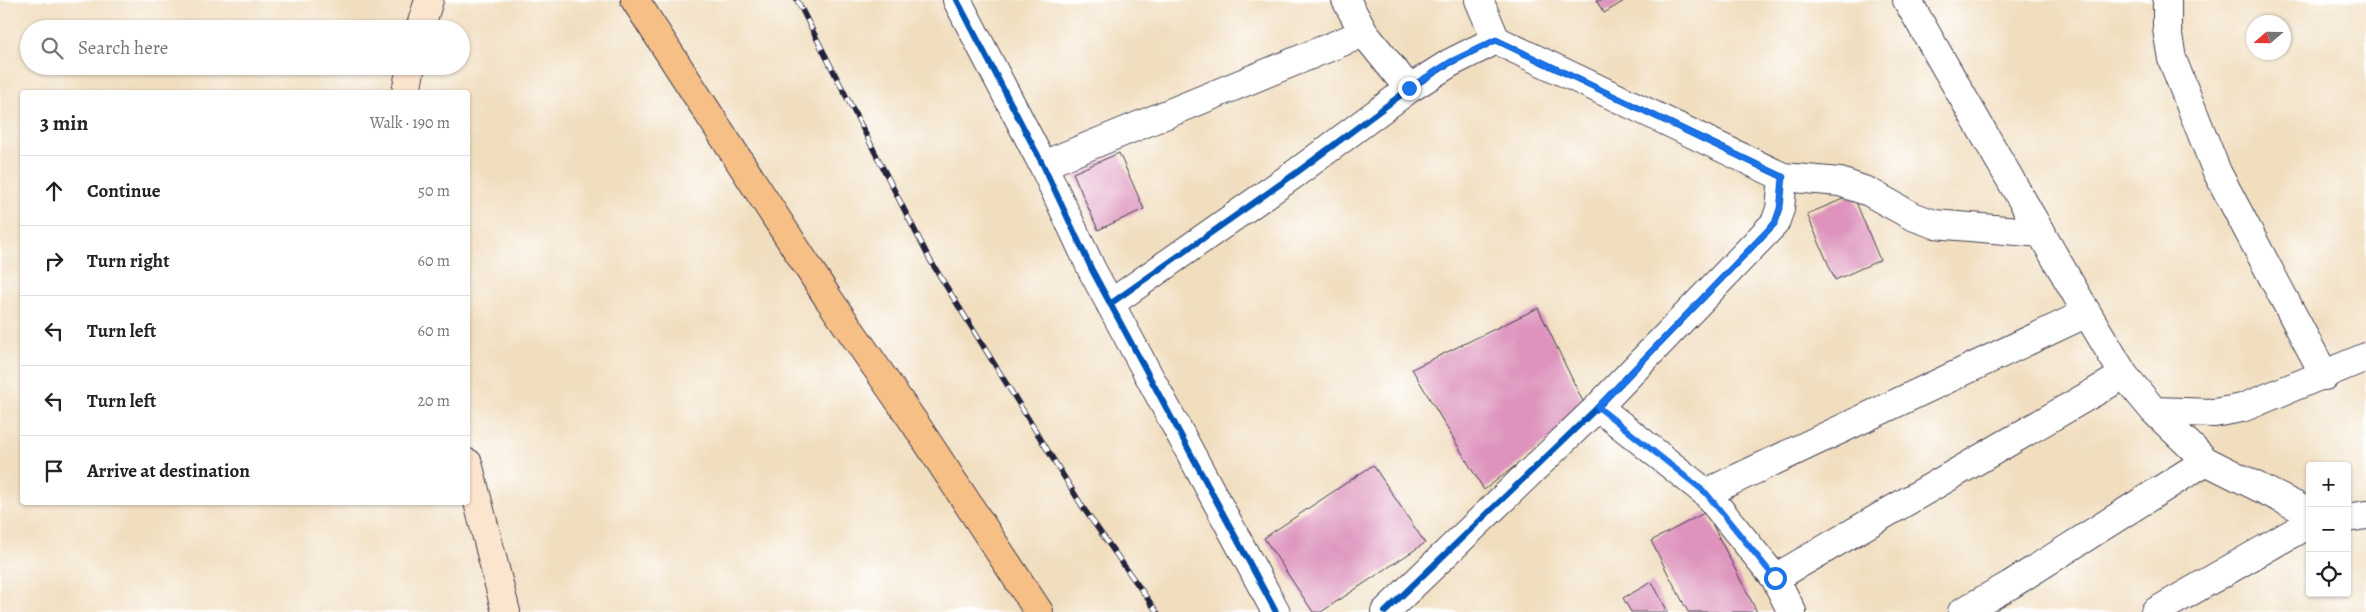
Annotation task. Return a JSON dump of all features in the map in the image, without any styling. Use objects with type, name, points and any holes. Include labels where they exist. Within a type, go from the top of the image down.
[{"type":"main road","points":[[423,20],[429,0]]},
{"type":"main road","points":[[635,0],[828,298],[916,426],[1039,612]]},
{"type":"main road","points":[[406,90],[409,75]]},
{"type":"main road","points":[[470,471],[506,612]]},
{"type":"street","points":[[957,0],[1042,165],[1110,304],[1276,612]]},
{"type":"street","points":[[1346,0],[1364,33],[1409,88]]},
{"type":"street","points":[[1479,0],[1496,40],[1783,177],[1840,182],[1869,192],[1912,216],[1934,224],[2042,233]]},
{"type":"street","points":[[1907,0],[2124,374],[2154,411],[2206,461],[2306,511]]},
{"type":"street","points":[[2167,0],[2167,29],[2172,59],[2217,172],[2325,376]]},
{"type":"street","points":[[1042,165],[1364,33]]},
{"type":"street","points":[[1110,304],[1296,173],[1409,88],[1450,62],[1496,40]]},
{"type":"street","points":[[1386,612],[1598,407],[1775,223],[1780,208],[1783,177]]},
{"type":"street","points":[[1706,493],[2087,313]]},
{"type":"street","points":[[2154,411],[2214,413],[2242,408],[2325,376],[2366,357]]},
{"type":"street","points":[[1775,578],[2124,374]]},
{"type":"street","points":[[1598,407],[1706,493],[1775,578],[1792,612]]},
{"type":"street","points":[[1962,612],[2010,585],[2206,461]]},
{"type":"street","points":[[2351,517],[2366,515]]},
{"type":"street","points":[[2155,612],[2306,525]]},
{"type":"building","points":[[1596,0],[1626,0],[1604,13]]},
{"type":"building","points":[[1119,153],[1144,209],[1098,230],[1073,173]]},
{"type":"building","points":[[1853,195],[1880,260],[1835,280],[1807,214]]},
{"type":"building","points":[[1538,308],[1587,410],[1484,490],[1412,369]]},
{"type":"building","points":[[1373,465],[1425,543],[1321,612],[1313,612],[1264,538]]},
{"type":"building","points":[[1706,512],[1757,612],[1688,612],[1651,541]]},
{"type":"building","points":[[1652,582],[1668,612],[1631,612],[1623,598]]},
{"type":"railway","points":[[797,0],[930,260],[1084,509],[1157,612]]},
{"type":"cycle path","points":[[957,0],[1043,165],[1092,270],[1276,612]]},
{"type":"cycle path","points":[[1110,304],[1296,173],[1409,89],[1450,63],[1496,40],[1783,177],[1780,209],[1775,223],[1598,407],[1385,612]]},
{"type":"route","points":[[1409,88],[1450,62],[1483,48],[1496,40],[1760,164],[1783,177],[1780,208],[1775,223],[1598,407],[1706,493],[1775,578]]}]
